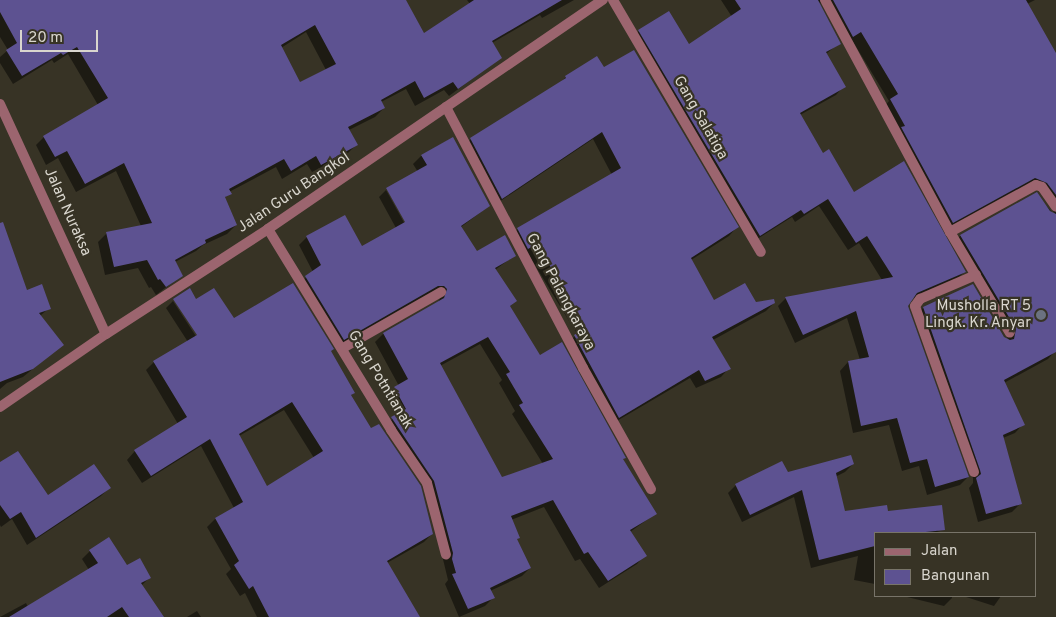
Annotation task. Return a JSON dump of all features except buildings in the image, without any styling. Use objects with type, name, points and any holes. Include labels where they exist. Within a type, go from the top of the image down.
[{"type":"street","name":"Jalan Guru Bangkol","points":[[0,407],[106,334],[268,229],[603,0]]},
{"type":"street","name":"Gang Salatiga","points":[[613,0],[761,252]]},
{"type":"street","points":[[825,0],[950,232],[1010,334]]},
{"type":"street","name":"Jalan Nuraksa","points":[[0,104],[106,334]]},
{"type":"street","name":"Gang Palangkaraya","points":[[446,107],[583,368],[651,489]]},
{"type":"street","points":[[950,232],[1036,185],[1042,186],[1056,207]]},
{"type":"street","name":"Gang Potntianak","points":[[268,229],[343,348],[391,430],[427,484],[446,556]]},
{"type":"street","points":[[974,472],[915,306],[920,299],[976,275]]},
{"type":"street","points":[[343,348],[441,292]]},
{"type":"place","name":"Musholla RT 5 Lingk. Kr. Anyar","points":[[1041,315]]}]
